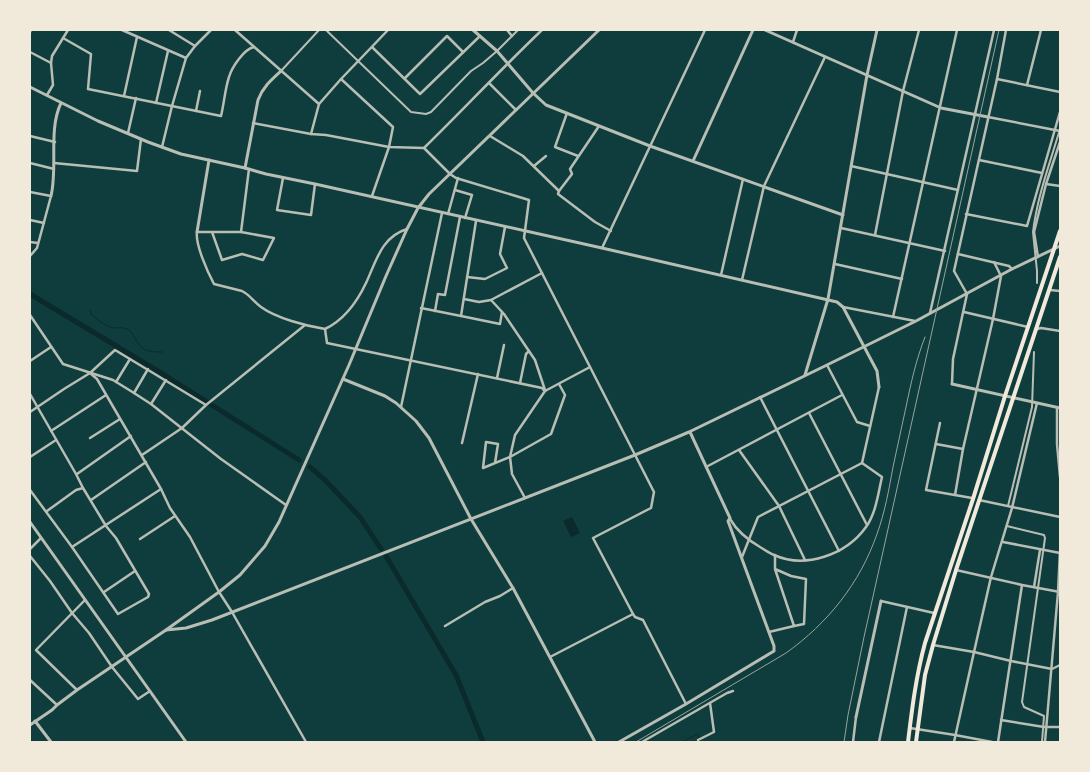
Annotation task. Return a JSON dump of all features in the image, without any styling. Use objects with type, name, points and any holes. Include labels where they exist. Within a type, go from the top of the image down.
[{"type":"highway","points":[[908,742],[920,661],[934,613],[1060,231]]},
{"type":"highway","points":[[916,742],[925,675],[933,645],[1060,257]]},
{"type":"street","points":[[47,96],[52,85],[52,56],[68,30]]},
{"type":"street","points":[[122,30],[186,58]]},
{"type":"street","points":[[170,30],[195,46]]},
{"type":"street","points":[[162,147],[186,58],[211,30]]},
{"type":"street","points":[[235,30],[319,104]]},
{"type":"street","points":[[241,232],[253,124],[261,92],[268,82],[281,71],[319,30]]},
{"type":"street","points":[[326,30],[411,112],[426,114],[431,112],[471,71],[497,51],[518,30]]},
{"type":"street","points":[[311,134],[319,104],[388,30]]},
{"type":"street","points":[[473,30],[497,51],[546,106],[650,146],[843,215]]},
{"type":"street","points":[[507,30],[512,36]]},
{"type":"street","points":[[424,148],[542,30]]},
{"type":"street","points":[[30,725],[77,690],[219,592],[240,575],[265,546],[279,522],[407,229],[418,208],[429,194],[599,30]]},
{"type":"street","points":[[602,248],[704,30]]},
{"type":"street","points":[[693,161],[752,30]]},
{"type":"street","points":[[766,30],[940,108],[1060,130],[1037,207],[1033,232],[1037,258]]},
{"type":"street","points":[[793,42],[798,30]]},
{"type":"street","points":[[805,375],[828,299],[867,75],[877,30]]},
{"type":"street","points":[[875,235],[903,91],[919,30]]},
{"type":"street","points":[[893,317],[958,30]]},
{"type":"street","points":[[930,313],[994,30]]},
{"type":"street","points":[[1006,30],[997,79],[954,271],[967,294],[953,359],[952,384],[1059,408],[1058,445],[1060,477]]},
{"type":"street","points":[[1028,85],[1041,30]]},
{"type":"street","points":[[405,78],[447,36],[463,52]]},
{"type":"street","points":[[372,47],[420,94],[480,36]]},
{"type":"street","points":[[124,96],[137,37]]},
{"type":"street","points":[[63,38],[91,54],[88,89],[221,116],[229,76],[244,54],[254,47]]},
{"type":"street","points":[[156,103],[168,51]]},
{"type":"street","points":[[30,52],[51,63]]},
{"type":"street","points":[[742,280],[764,186],[825,56]]},
{"type":"street","points":[[341,79],[393,127],[389,147],[372,196]]},
{"type":"street","points":[[997,79],[1060,92]]},
{"type":"street","points":[[489,83],[516,110]]},
{"type":"street","points":[[30,87],[98,121],[181,154],[837,302],[843,307],[877,371],[879,387],[862,463]]},
{"type":"street","points":[[196,111],[200,91]]},
{"type":"street","points":[[128,133],[136,98]]},
{"type":"street","points":[[30,256],[37,248],[51,196],[56,112],[61,103]]},
{"type":"street","points":[[966,214],[1027,226],[1060,112]]},
{"type":"street","points":[[567,113],[555,147],[578,156]]},
{"type":"street","points":[[253,124],[389,147],[424,148],[450,174],[458,178],[529,200],[524,238],[654,492],[651,508],[593,538],[633,614],[635,617],[643,620],[686,704]]},
{"type":"street","points":[[559,191],[572,174],[570,169],[578,156],[599,126]]},
{"type":"street","points":[[30,136],[54,142]]},
{"type":"street","points":[[490,136],[523,156],[559,191],[558,194],[595,222],[611,231]]},
{"type":"street","points":[[54,163],[137,172],[141,139]]},
{"type":"street","points":[[1037,283],[1034,232],[1046,184],[1060,142]]},
{"type":"street","points":[[534,166],[546,156]]},
{"type":"street","points":[[210,160],[196,235],[198,244],[214,284],[242,291],[271,313],[306,325],[325,329],[347,313],[363,289],[381,249],[395,235],[407,229]]},
{"type":"street","points":[[979,160],[1042,173]]},
{"type":"street","points":[[30,164],[54,170]]},
{"type":"street","points":[[851,166],[958,190]]},
{"type":"street","points":[[283,178],[277,210],[311,215],[314,184]]},
{"type":"street","points":[[448,214],[458,178]]},
{"type":"street","points":[[721,275],[743,179]]},
{"type":"street","points":[[1046,184],[1060,186]]},
{"type":"street","points":[[455,190],[472,195],[465,218]]},
{"type":"street","points":[[30,192],[51,196]]},
{"type":"street","points":[[401,407],[442,213]]},
{"type":"street","points":[[435,311],[438,294],[446,295],[460,217]]},
{"type":"street","points":[[30,220],[44,223]]},
{"type":"street","points":[[461,316],[476,221]]},
{"type":"street","points":[[468,277],[484,279],[507,268],[500,254],[505,227]]},
{"type":"street","points":[[841,228],[945,251]]},
{"type":"street","points":[[197,232],[212,232],[241,232],[274,238],[263,260],[242,254],[222,260],[212,232]]},
{"type":"street","points":[[30,242],[38,243]]},
{"type":"street","points":[[166,630],[186,628],[232,612],[635,455],[689,432],[916,321],[1012,269],[1060,246]]},
{"type":"street","points":[[958,254],[1010,266],[1012,269]]},
{"type":"street","points":[[955,495],[1001,276],[994,262]]},
{"type":"street","points":[[835,264],[902,279]]},
{"type":"street","points":[[464,299],[479,302],[491,300],[542,273]]},
{"type":"street","points":[[1050,290],[1060,291]]},
{"type":"street","points":[[491,300],[502,312],[535,360],[546,391]]},
{"type":"street","points":[[843,307],[916,321]]},
{"type":"street","points":[[421,308],[500,324],[502,312]]},
{"type":"street","points":[[964,312],[1028,327]]},
{"type":"street","points":[[30,315],[63,364],[116,382],[134,393],[286,505]]},
{"type":"street","points":[[142,456],[182,428],[212,400],[306,325]]},
{"type":"street","points":[[325,329],[327,344],[497,378],[542,388],[546,391]]},
{"type":"street","points":[[1036,329],[1060,330]]},
{"type":"street","points":[[497,378],[504,345]]},
{"type":"street","points":[[30,361],[51,347]]},
{"type":"street","points":[[30,412],[90,373],[115,350],[206,405]]},
{"type":"street","points":[[520,383],[526,354],[529,351]]},
{"type":"street","points":[[954,742],[992,577],[1012,508],[1035,403],[1034,352]]},
{"type":"street","points":[[116,382],[130,359]]},
{"type":"street","points":[[827,365],[857,422],[870,426]]},
{"type":"street","points":[[525,498],[512,474],[510,457],[515,435],[546,391],[590,367]]},
{"type":"street","points":[[134,393],[148,369]]},
{"type":"street","points":[[90,373],[97,378],[131,436],[175,516],[190,538],[306,742]]},
{"type":"street","points":[[462,443],[478,374]]},
{"type":"street","points":[[343,379],[385,396],[401,407],[430,438],[471,518],[513,588],[595,742]]},
{"type":"street","points":[[151,404],[166,380]]},
{"type":"street","points":[[495,463],[498,444],[486,442],[483,468],[510,457],[551,434],[565,395],[559,384]]},
{"type":"street","points":[[30,394],[83,488],[136,570],[149,594],[148,597],[118,614],[30,490]]},
{"type":"street","points":[[51,431],[106,395]]},
{"type":"street","points":[[706,467],[842,395]]},
{"type":"street","points":[[760,397],[839,551]]},
{"type":"street","points":[[1008,507],[1032,407],[1035,403]]},
{"type":"street","points":[[809,413],[867,526]]},
{"type":"street","points":[[90,438],[120,418]]},
{"type":"street","points":[[940,422],[926,490],[973,499]]},
{"type":"street","points":[[689,432],[732,522],[748,540],[775,555],[791,559],[822,558],[839,551],[856,539],[867,526],[882,477],[862,463]]},
{"type":"street","points":[[76,474],[131,436]]},
{"type":"street","points":[[30,457],[56,440]]},
{"type":"street","points":[[936,444],[964,449]]},
{"type":"street","points":[[739,450],[779,506],[805,560]]},
{"type":"street","points":[[91,500],[146,462]]},
{"type":"street","points":[[742,557],[758,517],[862,463]]},
{"type":"street","points":[[46,512],[76,490],[83,488]]},
{"type":"street","points":[[72,547],[161,489]]},
{"type":"street","points":[[979,500],[1060,517]]},
{"type":"street","points":[[140,539],[175,516]]},
{"type":"street","points":[[618,742],[774,651],[774,646],[728,521],[730,518]]},
{"type":"street","points":[[30,522],[186,742]]},
{"type":"street","points":[[1007,526],[1044,535],[1045,538],[1041,550],[1022,702],[1024,706],[1044,716],[1045,726]]},
{"type":"street","points":[[30,549],[42,538]]},
{"type":"street","points":[[1002,542],[1060,552],[1059,592],[1044,742]]},
{"type":"street","points":[[775,555],[775,569],[794,626]]},
{"type":"street","points":[[30,556],[138,699],[151,691]]},
{"type":"street","points":[[769,632],[804,624],[806,579],[791,576],[775,569]]},
{"type":"street","points":[[104,592],[136,570]]},
{"type":"street","points":[[956,570],[1059,592]]},
{"type":"street","points":[[998,742],[1022,585]]},
{"type":"street","points":[[445,626],[513,588]]},
{"type":"street","points":[[77,690],[36,650],[85,600]]},
{"type":"street","points":[[853,742],[856,717],[881,601],[934,613]]},
{"type":"street","points":[[879,742],[907,607]]},
{"type":"street","points":[[550,657],[633,614]]},
{"type":"street","points":[[933,645],[1027,664],[1052,668],[1060,666]]},
{"type":"street","points":[[30,680],[57,705]]},
{"type":"street","points":[[642,742],[733,691]]},
{"type":"street","points":[[698,740],[714,732],[710,703]]},
{"type":"street","points":[[1001,720],[1060,727]]},
{"type":"street","points":[[35,721],[51,742]]},
{"type":"street","points":[[910,728],[992,742]]},
{"type":"water","points":[[572,517],[580,533],[571,537],[563,521]]},
{"type":"waterway","points":[[30,294],[161,373],[299,460]]},
{"type":"waterway","points":[[90,310],[91,314],[105,325],[124,328],[130,331],[143,348],[149,351],[162,352]]},
{"type":"waterway","points":[[310,467],[360,517],[381,549]]},
{"type":"waterway","points":[[386,556],[456,675],[483,742]]},
{"type":"waterway","points":[[682,742],[697,734],[701,742]]},
{"type":"railway","points":[[844,742],[864,637],[999,30]]},
{"type":"railway","points":[[636,742],[786,653],[816,629],[841,601],[862,569],[880,526],[912,380],[925,337]]}]
